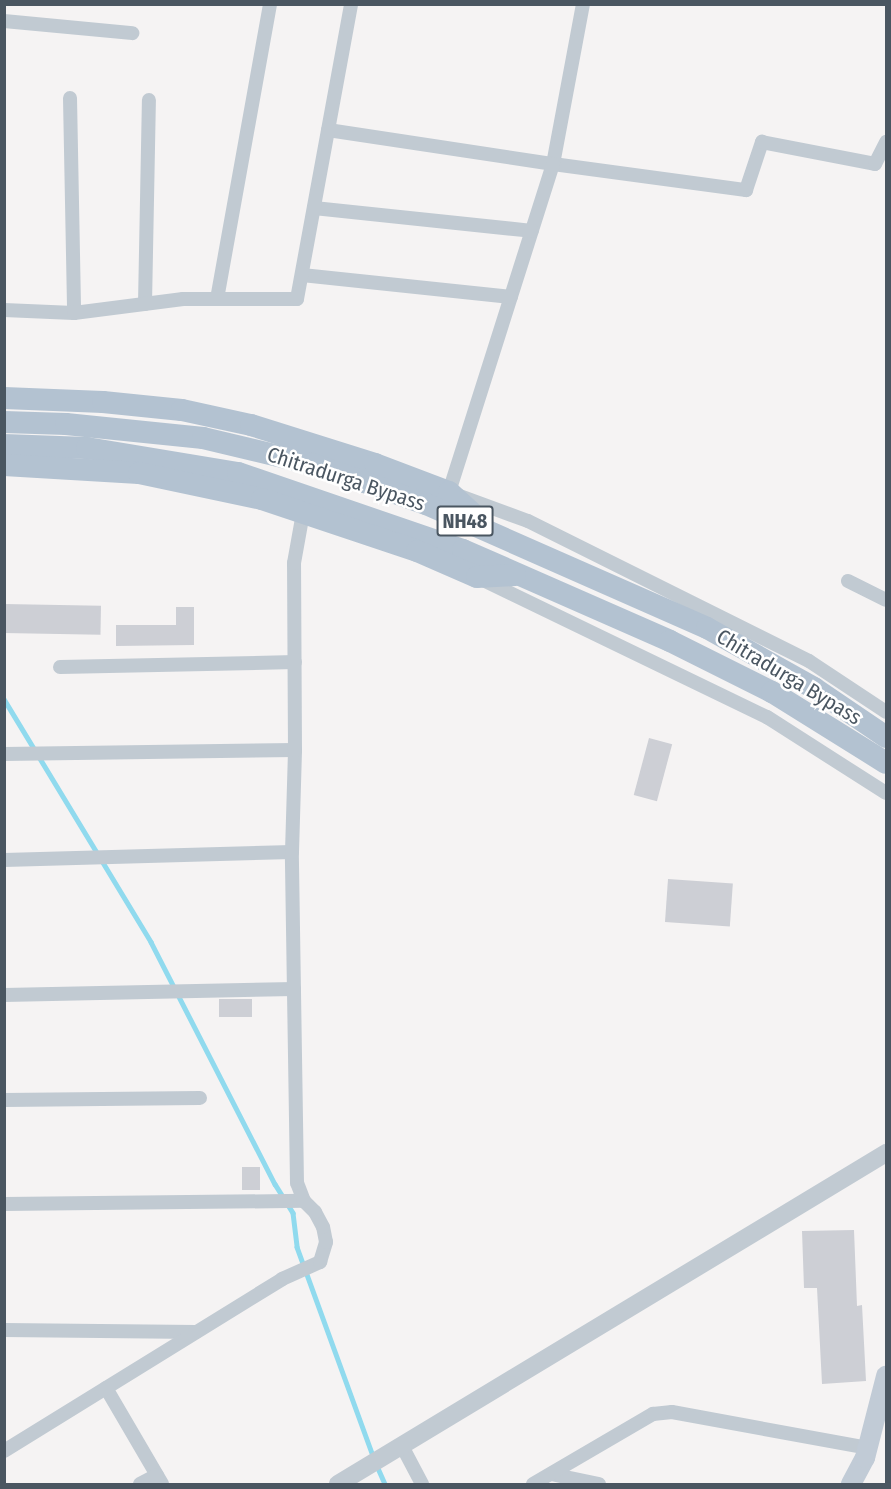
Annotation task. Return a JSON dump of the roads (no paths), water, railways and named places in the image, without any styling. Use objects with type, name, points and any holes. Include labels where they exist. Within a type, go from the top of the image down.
[{"type":"main road","points":[[4,398],[103,402],[182,410],[251,425],[375,464],[449,492],[497,536]]},
{"type":"main road","name":"Chitradurga Bypass","points":[[4,422],[153,431],[203,438],[258,449],[426,504],[707,628],[814,688],[886,737]]},
{"type":"main road","name":"Chitradurga Bypass","points":[[4,445],[87,448],[238,473],[463,550],[670,641],[772,692],[886,763]]},
{"type":"main road","points":[[4,465],[139,473],[262,499],[417,551],[477,577],[519,575]]},
{"type":"main road","points":[[851,1485],[868,1448],[886,1376]]},
{"type":"street","points":[[217,299],[270,4]]},
{"type":"street","points":[[4,310],[74,313],[183,299],[297,299],[351,4]]},
{"type":"street","points":[[583,4],[553,164],[449,492],[528,522],[799,656],[886,712]]},
{"type":"street","points":[[4,21],[132,33]]},
{"type":"street","points":[[70,98],[74,313]]},
{"type":"street","points":[[145,304],[149,100]]},
{"type":"street","points":[[328,129],[553,164],[746,190],[762,142],[875,164],[886,142]]},
{"type":"street","points":[[314,208],[532,231]]},
{"type":"street","points":[[302,275],[511,297]]},
{"type":"street","points":[[4,1451],[282,1279],[320,1262],[326,1242],[323,1227],[315,1212],[304,1201],[297,1184],[292,852],[296,750],[294,563],[303,513]]},
{"type":"street","points":[[477,577],[767,717],[886,793]]},
{"type":"street","points":[[848,581],[886,600]]},
{"type":"street","points":[[60,667],[295,662]]},
{"type":"street","points":[[4,754],[296,750]]},
{"type":"street","points":[[4,860],[292,852]]},
{"type":"street","points":[[4,995],[294,990]]},
{"type":"street","points":[[4,1100],[200,1098]]},
{"type":"street","points":[[338,1485],[886,1153]]},
{"type":"street","points":[[4,1204],[304,1201]]},
{"type":"street","points":[[4,1330],[196,1332]]},
{"type":"street","points":[[106,1388],[159,1480],[140,1485]]},
{"type":"street","points":[[533,1485],[653,1414],[672,1412],[868,1448]]},
{"type":"street","points":[[402,1446],[422,1485]]},
{"type":"street","points":[[551,1474],[598,1485]]},
{"type":"waterway","points":[[4,699],[151,942],[275,1184],[293,1213],[297,1247],[374,1458]]},
{"type":"waterway","points":[[377,1466],[385,1484]]}]
